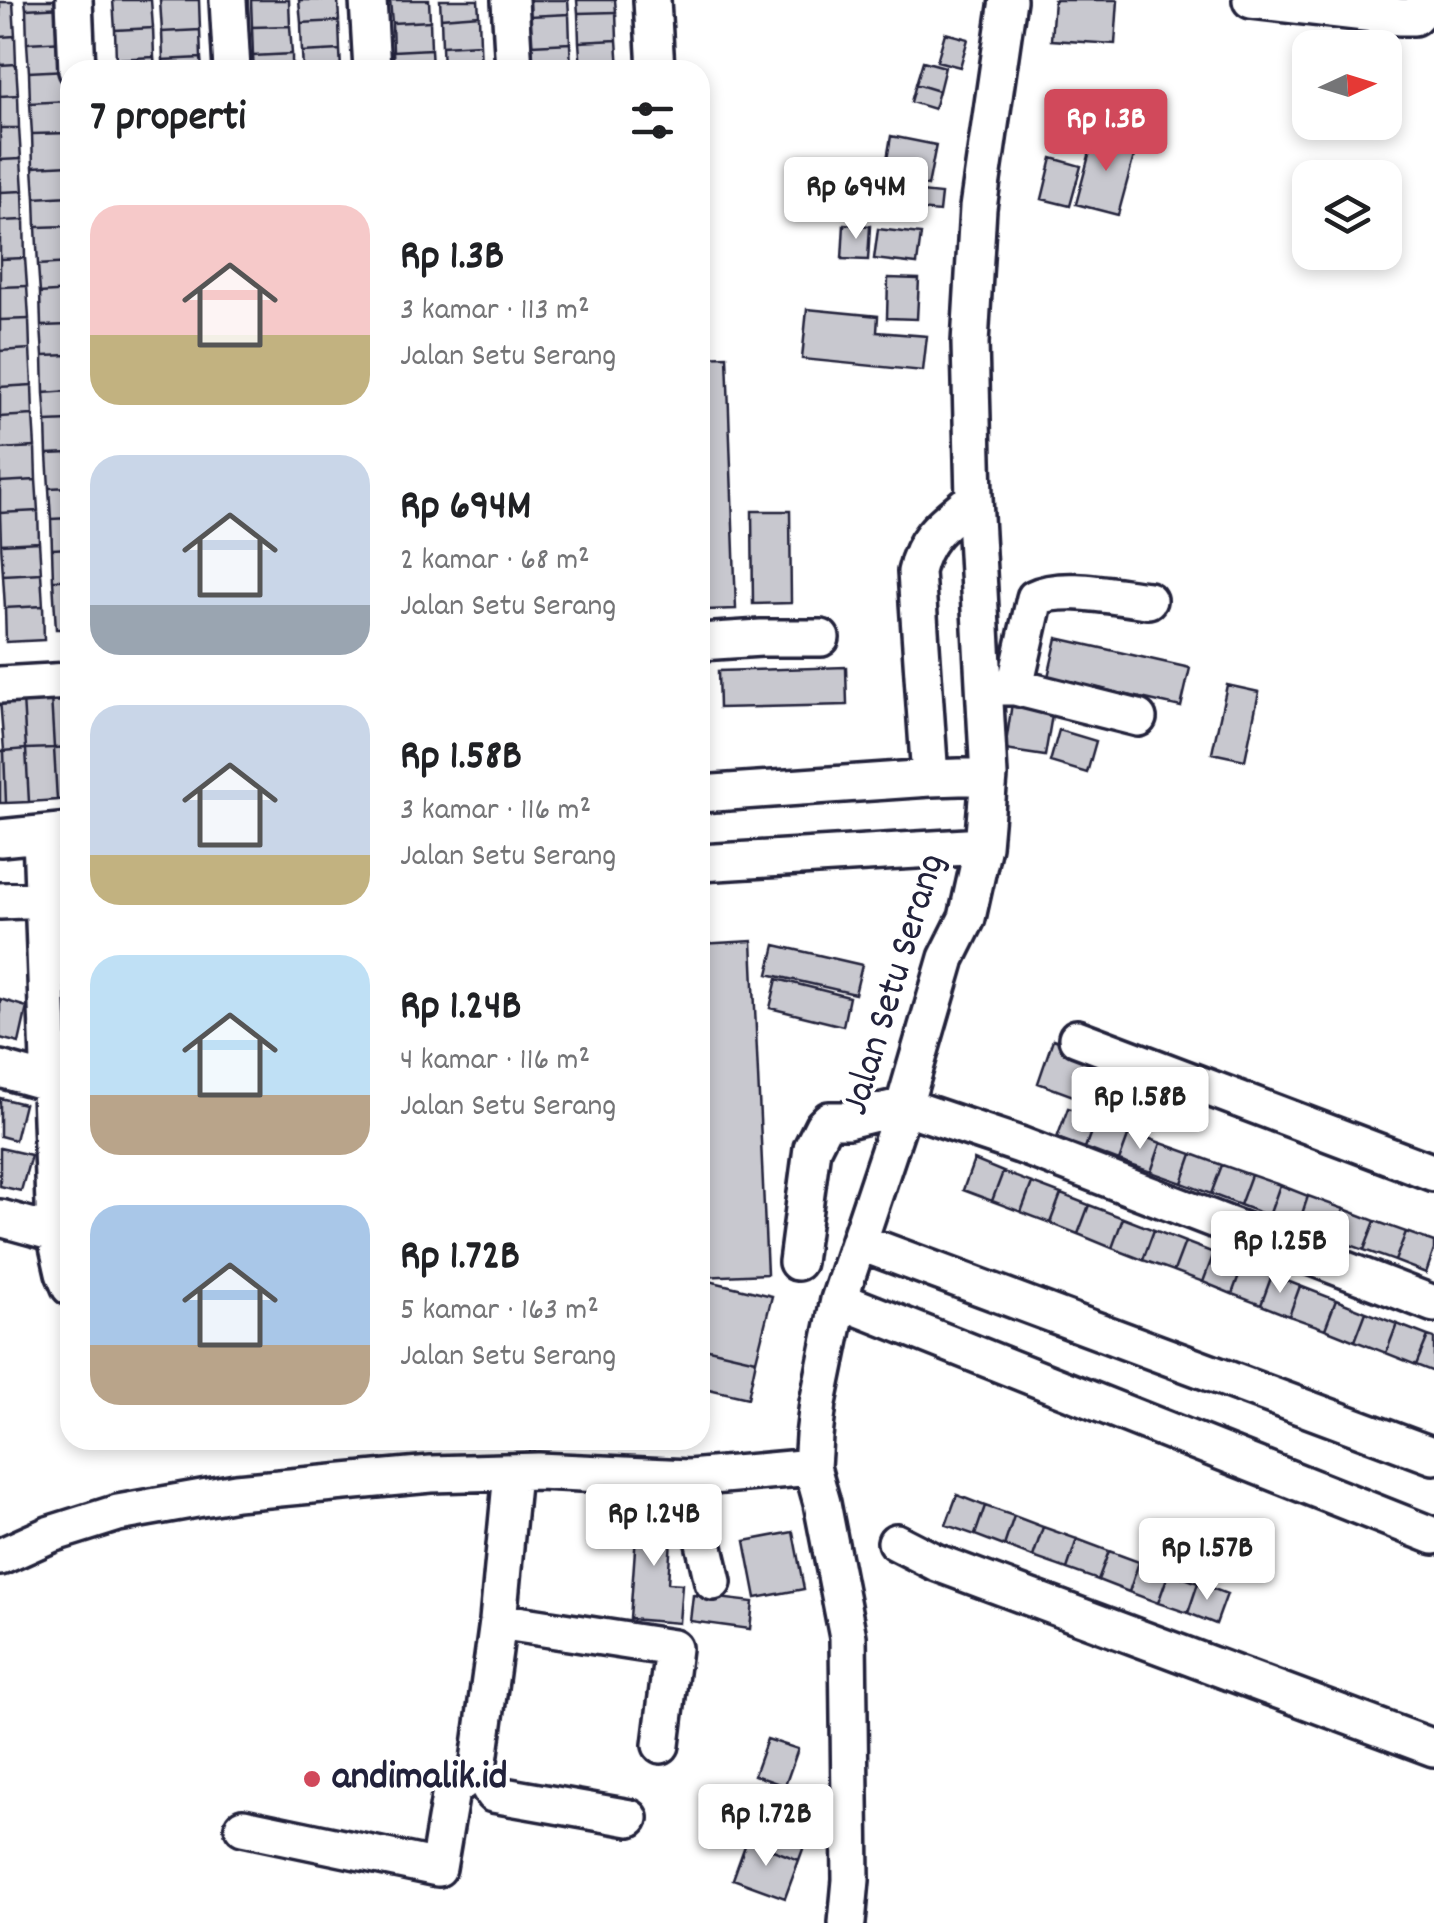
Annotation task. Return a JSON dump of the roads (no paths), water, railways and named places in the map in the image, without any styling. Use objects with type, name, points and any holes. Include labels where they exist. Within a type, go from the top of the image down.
[{"type":"street","points":[[74,0],[77,60]]},
{"type":"street","points":[[228,0],[231,60]]},
{"type":"street","points":[[368,0],[371,60]]},
{"type":"street","points":[[510,0],[513,60]]},
{"type":"street","points":[[652,0],[655,60]]},
{"type":"street","name":"Jalan Setu Serang","points":[[847,1923],[851,1880],[848,1637],[812,1467],[818,1404],[840,1300],[904,1106],[947,958],[967,918],[984,846],[1000,687],[974,498],[970,343],[978,208],[1008,0]]},
{"type":"street","points":[[1251,0],[1400,18],[1414,17],[1432,0]]},
{"type":"street","points":[[930,778],[916,572],[928,537],[974,498]]},
{"type":"street","points":[[1138,718],[1000,687],[1035,598],[1046,592],[1072,592],[1148,600]]},
{"type":"street","points":[[710,641],[821,638]]},
{"type":"street","points":[[0,685],[60,682]]},
{"type":"street","points":[[710,793],[989,776]]},
{"type":"street","points":[[0,838],[56,833],[59,1033],[50,1083],[60,1161]]},
{"type":"street","points":[[710,861],[984,846]]},
{"type":"street","points":[[0,902],[57,899]]},
{"type":"street","points":[[1077,1038],[1434,1173]]},
{"type":"street","points":[[0,1070],[50,1083]]},
{"type":"street","points":[[797,1262],[812,1148],[823,1126],[829,1120],[847,1120],[904,1106],[1020,1145],[1434,1304]]},
{"type":"street","points":[[60,1196],[56,1234],[60,1254]]},
{"type":"street","points":[[0,1218],[56,1234]]},
{"type":"street","points":[[859,1242],[1434,1456]]},
{"type":"street","points":[[840,1300],[1434,1536]]},
{"type":"street","points":[[0,1558],[51,1534],[118,1513],[236,1492],[431,1474],[512,1472],[689,1478],[812,1467]]},
{"type":"street","points":[[512,1472],[498,1621],[478,1768],[493,1794],[630,1818]]},
{"type":"street","points":[[689,1478],[713,1582]]},
{"type":"street","points":[[896,1542],[935,1562],[1434,1748]]},
{"type":"street","points":[[498,1621],[673,1648],[661,1745]]},
{"type":"street","points":[[243,1827],[438,1868],[450,1791],[478,1768]]},
{"type":"place","name":"andimalik.id","points":[[312,1779]]}]
